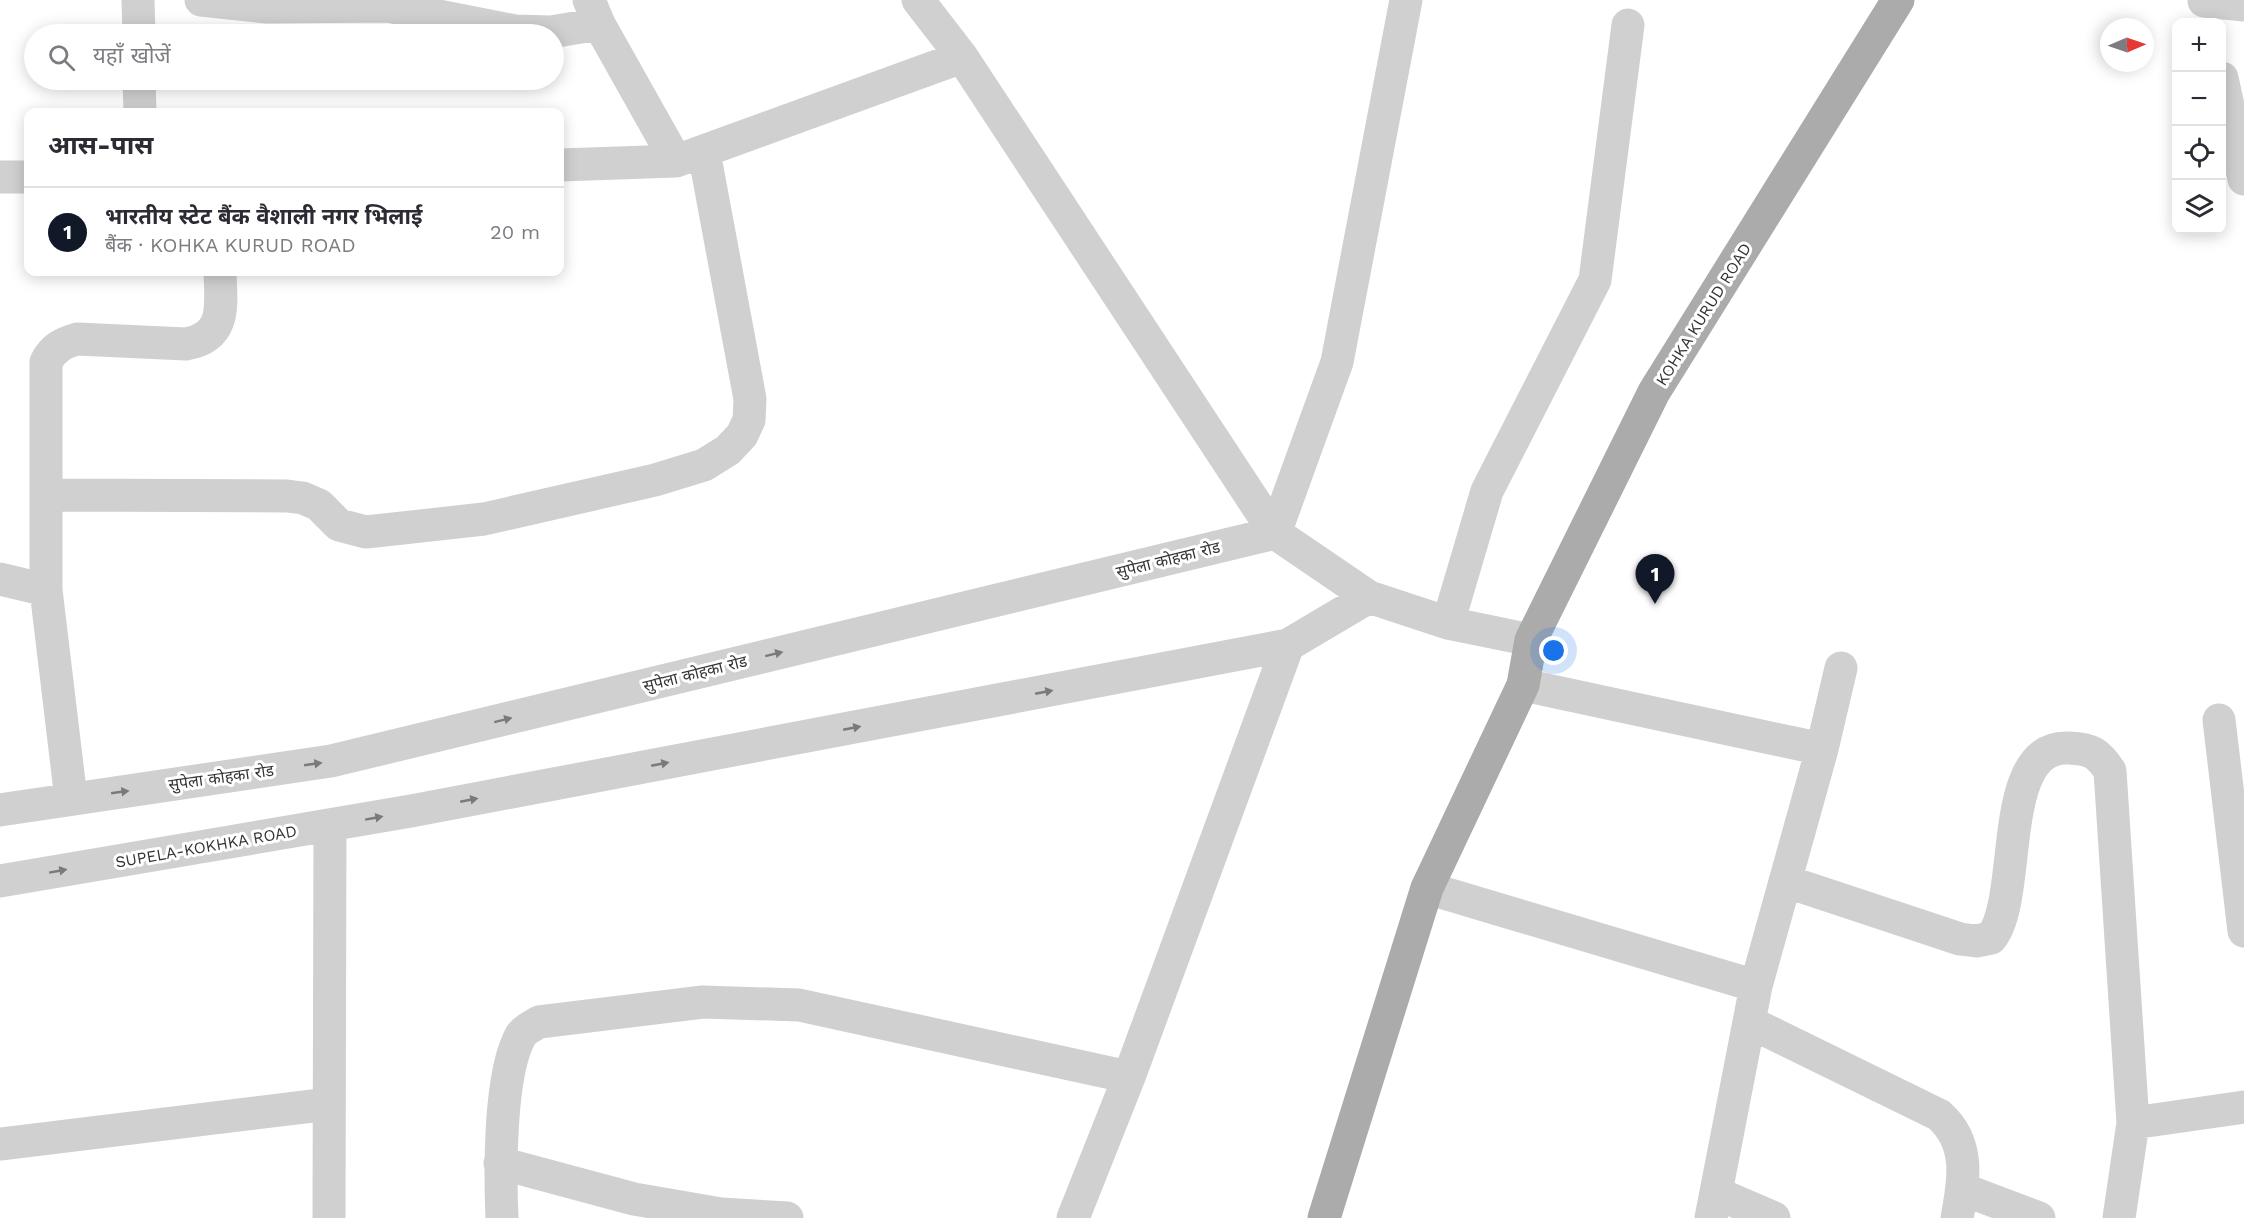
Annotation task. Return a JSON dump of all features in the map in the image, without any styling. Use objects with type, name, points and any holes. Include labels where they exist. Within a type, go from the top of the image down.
[{"type":"main road","name":"KOHKA KURUD ROAD","points":[[1324,1218],[1427,888],[1523,685],[1531,640],[1654,392],[1898,0]]},
{"type":"street","points":[[138,0],[139,24]]},
{"type":"street","points":[[201,0],[267,7],[388,6],[476,24]]},
{"type":"street","points":[[918,0],[962,57],[1275,533],[1369,597],[1448,623],[1531,640]]},
{"type":"street","points":[[1275,533],[1337,362],[1406,0]]},
{"type":"street","points":[[2208,18],[2204,0],[2244,5]]},
{"type":"street","points":[[46,495],[287,496],[303,498],[319,506],[339,525],[366,532],[484,519],[655,480],[704,465],[728,450],[742,435],[749,420],[750,399],[690,156],[594,12],[564,26]]},
{"type":"street","points":[[1448,623],[1487,491],[1595,280],[1628,25]]},
{"type":"street","points":[[564,165],[690,156],[962,57]]},
{"type":"street","points":[[139,90],[140,108]]},
{"type":"street","points":[[2226,96],[2244,179]]},
{"type":"street","points":[[0,177],[24,177]]},
{"type":"street","points":[[71,799],[46,590],[46,362],[61,344],[77,339],[186,344],[202,341],[211,334],[218,323],[221,307],[220,276]]},
{"type":"street","name":"सुपेला कोहका रोड","points":[[0,810],[331,761],[1275,533]]},
{"type":"street","points":[[0,579],[46,590]]},
{"type":"street","points":[[1073,1218],[1129,1077],[1288,645],[1369,597]]},
{"type":"street","name":"SUPELA-KOKHKA ROAD","points":[[0,881],[411,811],[1288,645]]},
{"type":"street","points":[[1774,1218],[1714,1205],[1756,986],[1822,748],[1841,668]]},
{"type":"street","points":[[1523,685],[1822,748]]},
{"type":"street","points":[[2219,720],[2244,931]]},
{"type":"street","points":[[1785,881],[1960,939],[1976,941],[1991,938],[2002,919],[2017,814],[2032,766],[2045,753],[2061,748],[2079,749],[2100,756],[2110,771],[2133,1123],[2119,1218]]},
{"type":"street","points":[[329,1218],[330,825]]},
{"type":"street","points":[[1427,888],[1756,986]]},
{"type":"street","points":[[502,1218],[500,1163],[509,1070],[522,1033],[539,1022],[703,1002],[799,1005],[1129,1077]]},
{"type":"street","points":[[1749,1022],[1939,1115],[1949,1125],[1959,1142],[1963,1159],[1960,1204],[2039,1218]]},
{"type":"street","points":[[0,1144],[329,1104]]},
{"type":"street","points":[[2133,1123],[2244,1107]]},
{"type":"street","points":[[500,1163],[634,1199],[721,1214],[787,1218]]},
{"type":"place","name":"भारतीय स्टेट बैंक वैशाली नगर भिलाई","points":[[1655,604]]}]
